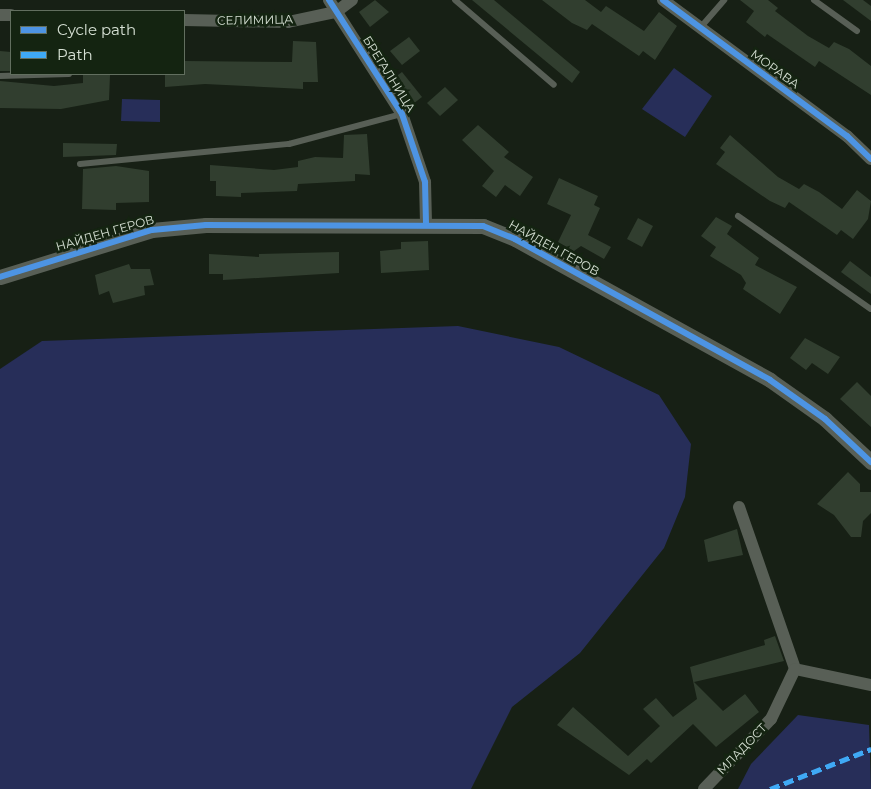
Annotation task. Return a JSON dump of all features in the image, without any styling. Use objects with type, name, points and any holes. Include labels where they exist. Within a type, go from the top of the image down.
[{"type":"street","name":"БРЕГАЛНИЦА","points":[[329,0],[402,114],[424,182],[426,224]]},
{"type":"street","name":"СЕЛИМИЦА","points":[[185,20],[288,22],[336,12],[352,0]]},
{"type":"street","name":"МОРАВА","points":[[664,0],[847,136],[871,160]]},
{"type":"street","name":"НАЙДЕН ГЕРОВ","points":[[0,277],[152,230],[426,224],[483,226],[515,239],[770,380],[825,418],[871,462]]},
{"type":"street","points":[[739,507],[795,669],[871,685]]},
{"type":"street","name":"МЛАДОСТ","points":[[704,789],[771,719],[795,669]]},
{"type":"lane","points":[[455,0],[554,86]]},
{"type":"lane","points":[[700,28],[724,0]]},
{"type":"lane","points":[[814,0],[857,31]]},
{"type":"lane","points":[[0,76],[34,75]]},
{"type":"lane","points":[[80,164],[289,144],[402,114]]},
{"type":"lane","points":[[738,216],[871,309]]},
{"type":"shaded area","points":[[674,68],[712,96],[685,137],[642,109]]},
{"type":"shaded area","points":[[122,99],[160,100],[160,122],[121,121]]},
{"type":"shaded area","points":[[458,326],[559,347],[659,395],[691,444],[685,497],[664,548],[580,653],[512,707],[471,789],[0,789],[0,369],[42,341]]},
{"type":"shaded area","points":[[798,715],[869,725],[871,789],[738,789],[751,764]]},
{"type":"building","points":[[375,0],[389,12],[370,27],[359,12]]},
{"type":"building","points":[[472,0],[494,0],[580,72],[572,83]]},
{"type":"building","points":[[542,0],[585,0],[601,12],[606,6],[644,31],[659,12],[677,26],[655,60],[643,51],[639,56],[592,24],[587,30],[572,23]]},
{"type":"building","points":[[740,0],[768,0],[778,8],[775,11],[808,36],[829,48],[834,42],[849,49],[871,66],[871,95],[819,61],[815,67],[767,34],[765,37],[746,22],[754,11]]},
{"type":"building","points":[[843,0],[863,0],[871,6],[871,21]]},
{"type":"building","points":[[409,37],[420,51],[402,65],[390,51]]},
{"type":"building","points":[[293,41],[316,42],[318,82],[303,82],[303,89],[205,84],[165,87],[165,75],[185,75],[185,61],[292,62]]},
{"type":"building","points":[[0,51],[10,52],[10,71],[0,71]]},
{"type":"building","points":[[402,72],[422,97],[409,107],[390,81]]},
{"type":"building","points":[[83,75],[110,75],[109,100],[61,109],[0,108],[0,81],[54,86],[83,83]]},
{"type":"building","points":[[445,87],[458,100],[440,116],[427,103]]},
{"type":"building","points":[[478,125],[509,152],[504,157],[533,177],[520,196],[505,185],[496,197],[482,186],[494,171],[462,140]]},
{"type":"building","points":[[367,134],[370,175],[355,174],[355,181],[298,184],[297,191],[241,193],[241,197],[216,196],[216,181],[210,181],[210,165],[274,170],[298,167],[298,161],[315,157],[343,158],[344,135]]},
{"type":"building","points":[[730,135],[778,177],[799,189],[804,184],[819,192],[842,209],[857,190],[871,201],[868,219],[853,239],[841,230],[837,235],[789,202],[785,208],[770,201],[716,164],[725,152],[720,148]]},
{"type":"building","points":[[63,143],[117,144],[116,155],[63,157]]},
{"type":"building","points":[[116,166],[149,171],[149,202],[116,203],[116,210],[82,209],[83,169]]},
{"type":"building","points":[[559,178],[598,196],[594,205],[600,208],[588,235],[611,247],[604,259],[581,246],[574,251],[558,242],[571,215],[547,204]]},
{"type":"building","points":[[716,217],[732,226],[727,234],[759,258],[755,265],[797,287],[780,314],[743,289],[746,283],[741,275],[710,256],[716,247],[701,236]]},
{"type":"building","points":[[638,218],[653,226],[642,247],[627,239]]},
{"type":"building","points":[[428,241],[429,270],[381,273],[380,251],[401,249],[401,242]]},
{"type":"building","points":[[339,252],[339,273],[223,280],[223,274],[209,274],[209,254],[259,257],[259,254]]},
{"type":"building","points":[[850,261],[871,277],[871,294],[841,272]]},
{"type":"building","points":[[129,264],[131,269],[150,269],[154,285],[144,286],[145,295],[113,303],[109,291],[99,295],[95,275]]},
{"type":"building","points":[[805,338],[840,357],[828,374],[812,363],[806,370],[790,358]]},
{"type":"building","points":[[857,382],[871,396],[871,427],[840,399]]},
{"type":"building","points":[[848,472],[860,484],[860,492],[871,492],[871,513],[863,521],[861,537],[851,537],[834,515],[817,504]]},
{"type":"building","points":[[737,529],[743,555],[708,562],[704,540]]},
{"type":"building","points":[[775,636],[784,661],[694,682],[723,711],[745,694],[759,712],[716,747],[693,724],[651,763],[647,759],[629,775],[557,725],[573,707],[628,756],[660,726],[643,709],[656,698],[673,717],[697,699],[690,667],[765,645],[764,640]]},
{"type":"marked path","points":[[770,789],[871,749]]},
{"type":"cycle path","points":[[329,0],[402,114],[425,182],[426,224]]},
{"type":"cycle path","points":[[663,0],[847,136],[871,159]]},
{"type":"cycle path","points":[[0,277],[152,230],[206,225],[483,226],[515,239],[770,380],[825,419],[871,462]]}]
